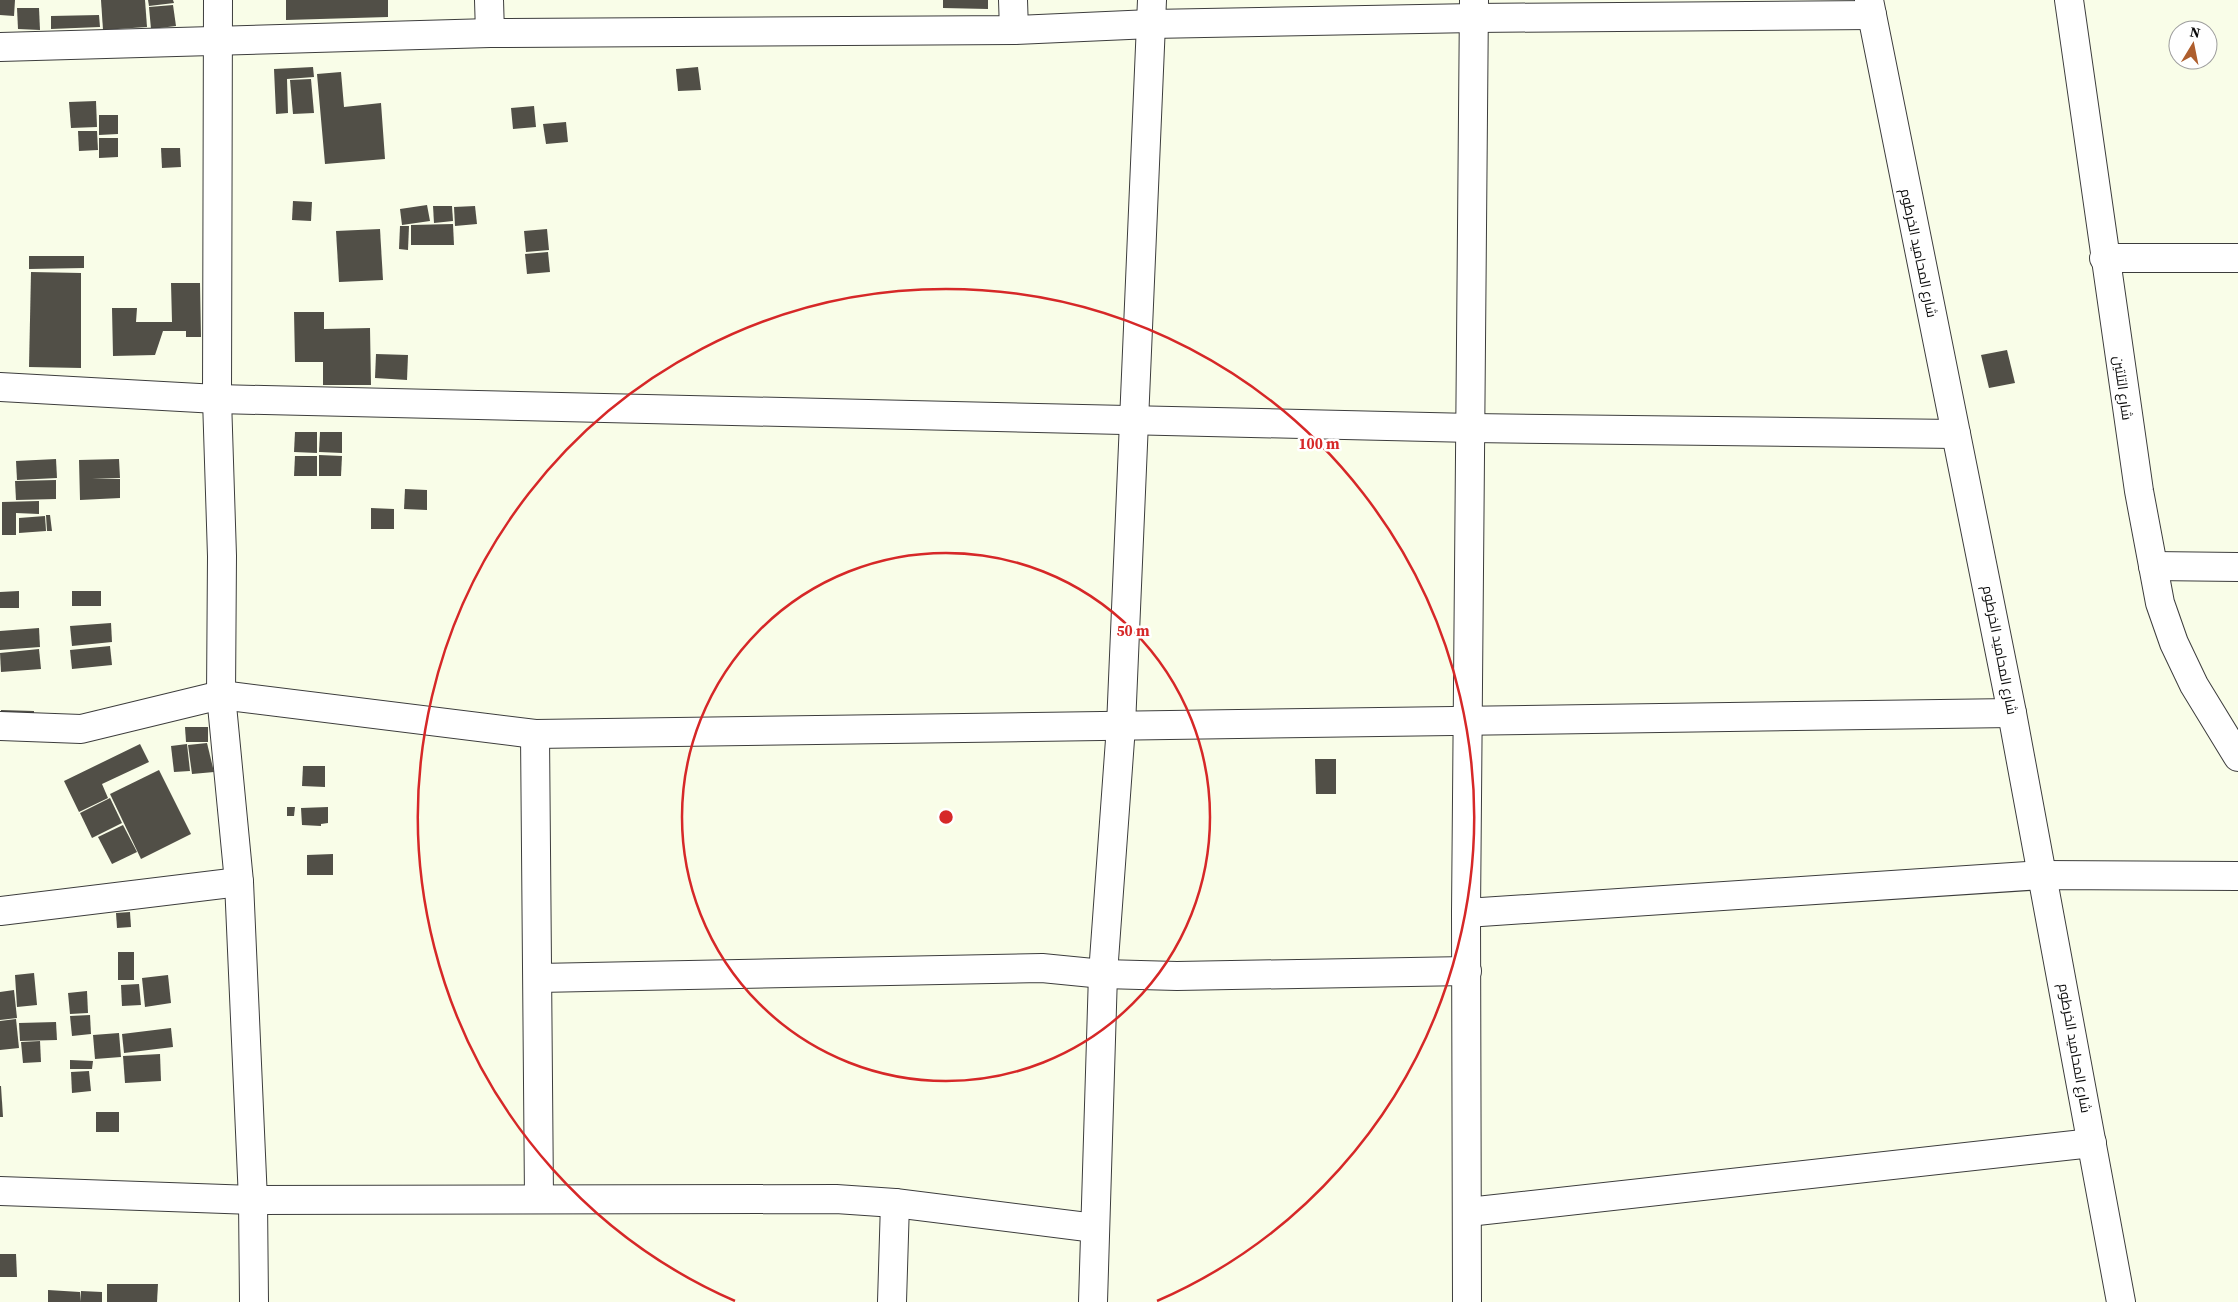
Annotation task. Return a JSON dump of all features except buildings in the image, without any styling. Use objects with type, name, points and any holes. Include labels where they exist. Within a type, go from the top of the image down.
[{"type":"street","points":[[218,0],[217,399],[222,556],[221,694],[239,882],[253,1200],[254,1302]]},
{"type":"street","points":[[489,0],[490,33]]},
{"type":"street","points":[[1013,0],[1014,30]]},
{"type":"street","name":"شارع التلتين","points":[[2069,0],[2138,490],[2160,603],[2174,643],[2194,685],[2238,757]]},
{"type":"street","points":[[0,47],[490,33],[1014,30],[1152,12],[1870,7]]},
{"type":"street","name":"شارع المحاميد الخرطوم","points":[[1870,7],[2012,713],[2121,1302]]},
{"type":"street","points":[[1467,1302],[1466,913],[1472,428],[1474,9]]},
{"type":"street","points":[[1093,1302],[1103,974],[1121,726],[1152,12]]},
{"type":"street","points":[[2104,258],[2238,258]]},
{"type":"street","points":[[0,387],[217,399],[1472,428],[1956,434]]},
{"type":"street","points":[[2154,566],[2238,567]]},
{"type":"street","points":[[0,726],[81,729],[221,694],[535,734],[2012,713]]},
{"type":"street","points":[[535,734],[539,1198]]},
{"type":"street","points":[[1466,913],[2043,874],[2238,876]]},
{"type":"street","points":[[0,911],[239,882]]},
{"type":"street","points":[[538,978],[1042,968],[1103,974],[1177,976],[1466,971]]},
{"type":"street","points":[[1468,1212],[2092,1143]]},
{"type":"street","points":[[0,1191],[253,1200],[539,1198],[836,1200],[895,1204],[1096,1228]]},
{"type":"street","points":[[892,1302],[895,1204]]}]
